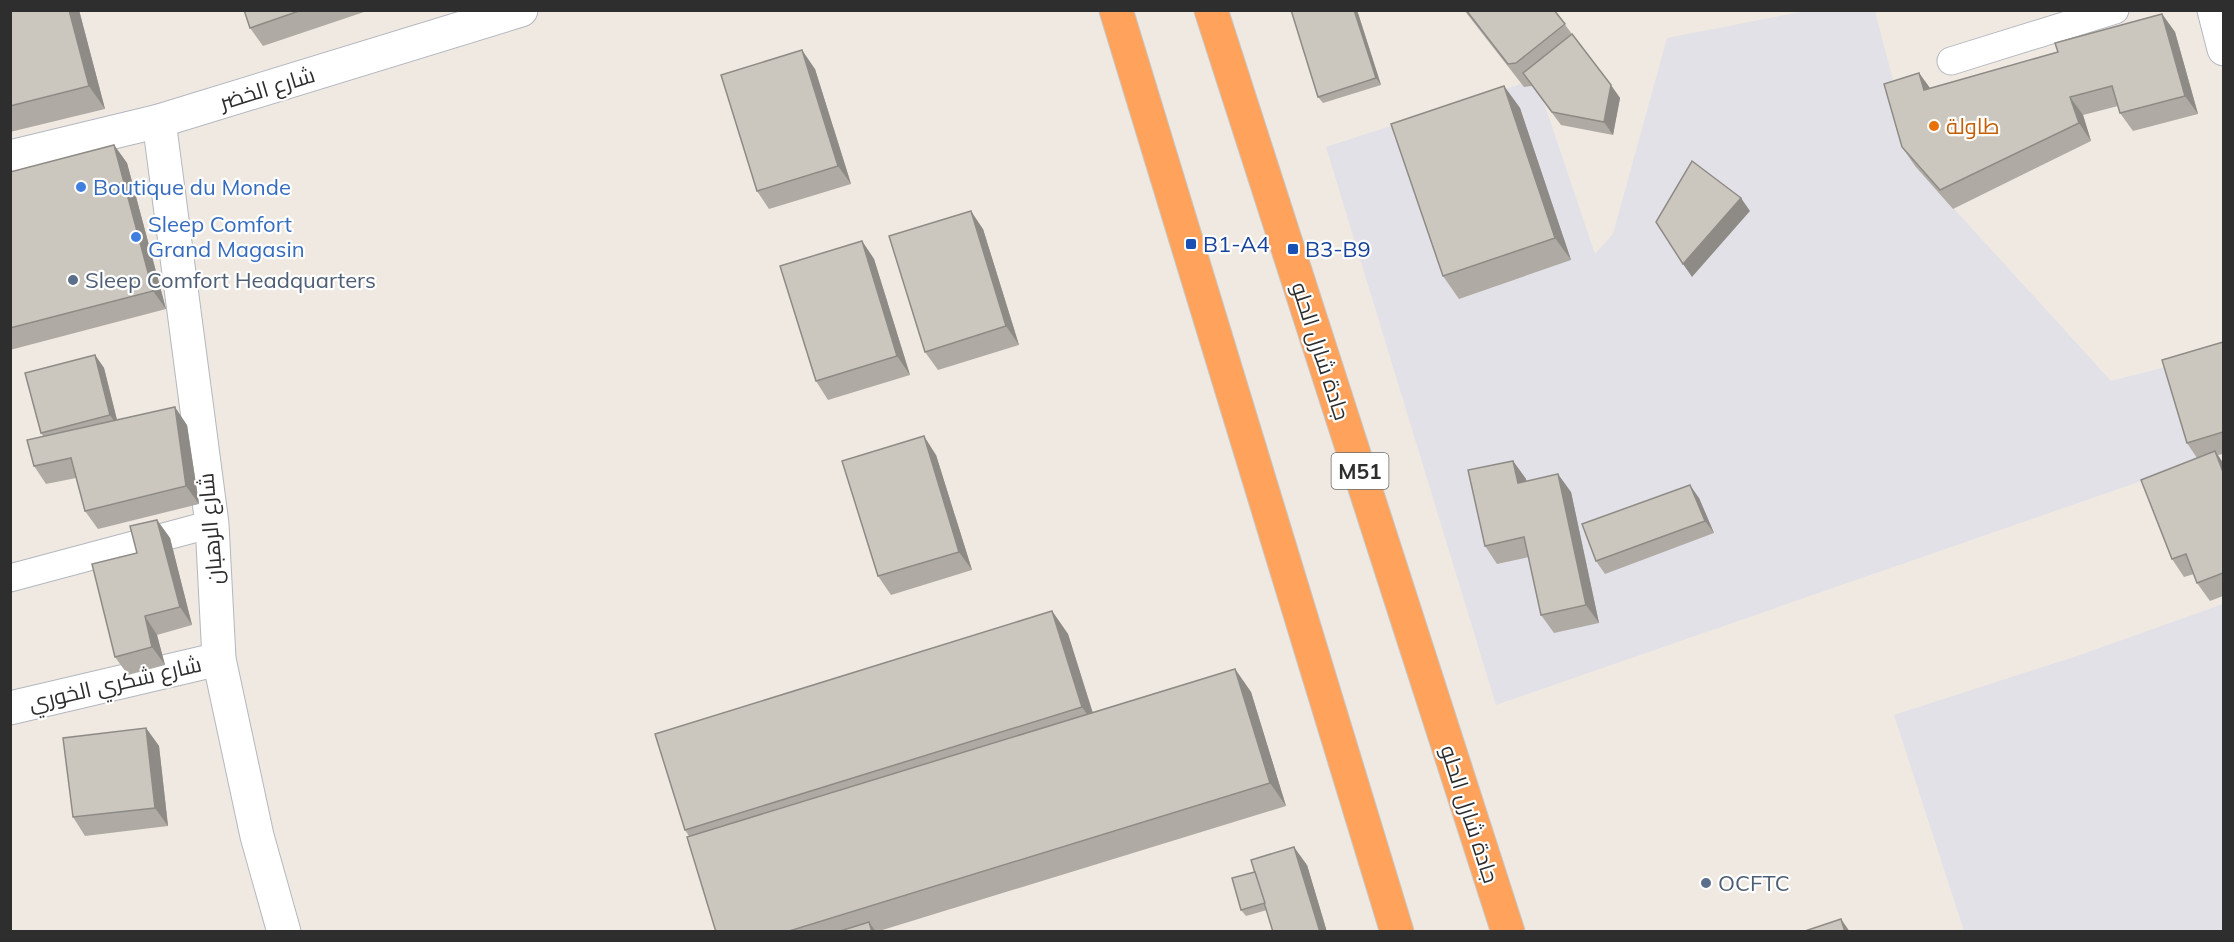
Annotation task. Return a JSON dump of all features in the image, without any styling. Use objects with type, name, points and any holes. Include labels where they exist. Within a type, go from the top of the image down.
[{"type":"highway","points":[[1116,10],[1397,932]]},
{"type":"highway","name":"جادة شارل الحلو","points":[[1211,10],[1508,932]]},
{"type":"street","name":"شارع الخضر","points":[[10,157],[159,121],[521,10]]},
{"type":"street","points":[[1951,61],[2115,10]]},
{"type":"street","points":[[2214,10],[2223,49]]},
{"type":"street","name":"شارع الرهبان","points":[[159,121],[212,524],[219,659],[257,836],[284,932]]},
{"type":"street","points":[[10,578],[212,524]]},
{"type":"street","name":"شارع شكري الخوري","points":[[10,708],[219,659]]},
{"type":"shaded area","points":[[1805,11],[1875,11],[1915,166],[2111,381],[2166,367],[2199,461],[1496,705],[1326,147],[1536,79],[1595,254],[1613,234],[1667,38]]},
{"type":"shaded area","points":[[2223,604],[2223,931],[1964,931],[1894,715],[2080,655]]},
{"type":"building","points":[[10,10],[69,10],[89,86],[10,106]]},
{"type":"building","points":[[244,10],[302,10],[250,28]]},
{"type":"building","points":[[1291,10],[1354,10],[1376,78],[1318,97]]},
{"type":"building","points":[[1466,10],[1554,10],[1565,24],[1516,63],[1508,64]]},
{"type":"building","points":[[2162,14],[2185,96],[2120,113],[2112,86],[2070,97],[2079,123],[1940,190],[1902,147],[1884,84],[1919,73],[1924,90],[2058,52],[2055,43]]},
{"type":"building","points":[[1572,34],[1611,85],[1604,122],[1552,112],[1523,73]]},
{"type":"building","points":[[802,50],[838,166],[757,191],[721,75]]},
{"type":"building","points":[[1504,86],[1555,238],[1443,276],[1391,124]]},
{"type":"building","points":[[114,145],[153,291],[10,328],[10,172]]},
{"type":"building","points":[[1692,161],[1741,198],[1683,264],[1656,222]]},
{"type":"building","points":[[971,211],[1006,326],[925,352],[889,236]]},
{"type":"building","points":[[862,241],[897,356],[816,381],[780,266]]},
{"type":"building","points":[[2223,342],[2223,432],[2187,443],[2162,360]]},
{"type":"building","points":[[95,355],[110,415],[41,433],[25,373]]},
{"type":"building","points":[[175,407],[186,486],[85,511],[71,458],[34,466],[27,440]]},
{"type":"building","points":[[924,436],[959,552],[878,576],[842,461]]},
{"type":"building","points":[[2215,451],[2223,472],[2223,573],[2197,583],[2186,554],[2172,559],[2141,480]]},
{"type":"building","points":[[1513,461],[1518,483],[1558,474],[1586,605],[1541,615],[1524,537],[1485,546],[1468,470]]},
{"type":"building","points":[[1690,485],[1705,521],[1596,561],[1582,524]]},
{"type":"building","points":[[157,520],[180,607],[145,616],[152,647],[115,657],[92,564],[137,553],[130,526]]},
{"type":"building","points":[[1052,611],[1082,707],[685,830],[655,734]]},
{"type":"building","points":[[1235,669],[1270,783],[786,932],[716,932],[687,837]]},
{"type":"building","points":[[146,728],[155,808],[73,817],[63,738]]},
{"type":"building","points":[[1294,847],[1320,932],[1273,932],[1251,860]]},
{"type":"building","points":[[1255,872],[1265,903],[1241,910],[1232,878]]},
{"type":"building","points":[[1841,919],[1845,932],[1802,932]]},
{"type":"building","points":[[869,922],[872,932],[837,932]]},
{"type":"place","name":"طاولة","points":[[1934,126]]},
{"type":"place","name":"Boutique du Monde","points":[[81,187]]},
{"type":"place","name":"Sleep Comfort Grand Magasin","points":[[136,237]]},
{"type":"place","name":"B1-A4","points":[[1191,244]]},
{"type":"place","name":"B3-B9","points":[[1293,249]]},
{"type":"place","name":"Sleep Comfort Headquarters","points":[[73,280]]},
{"type":"place","name":"OCFTC","points":[[1706,883]]}]
